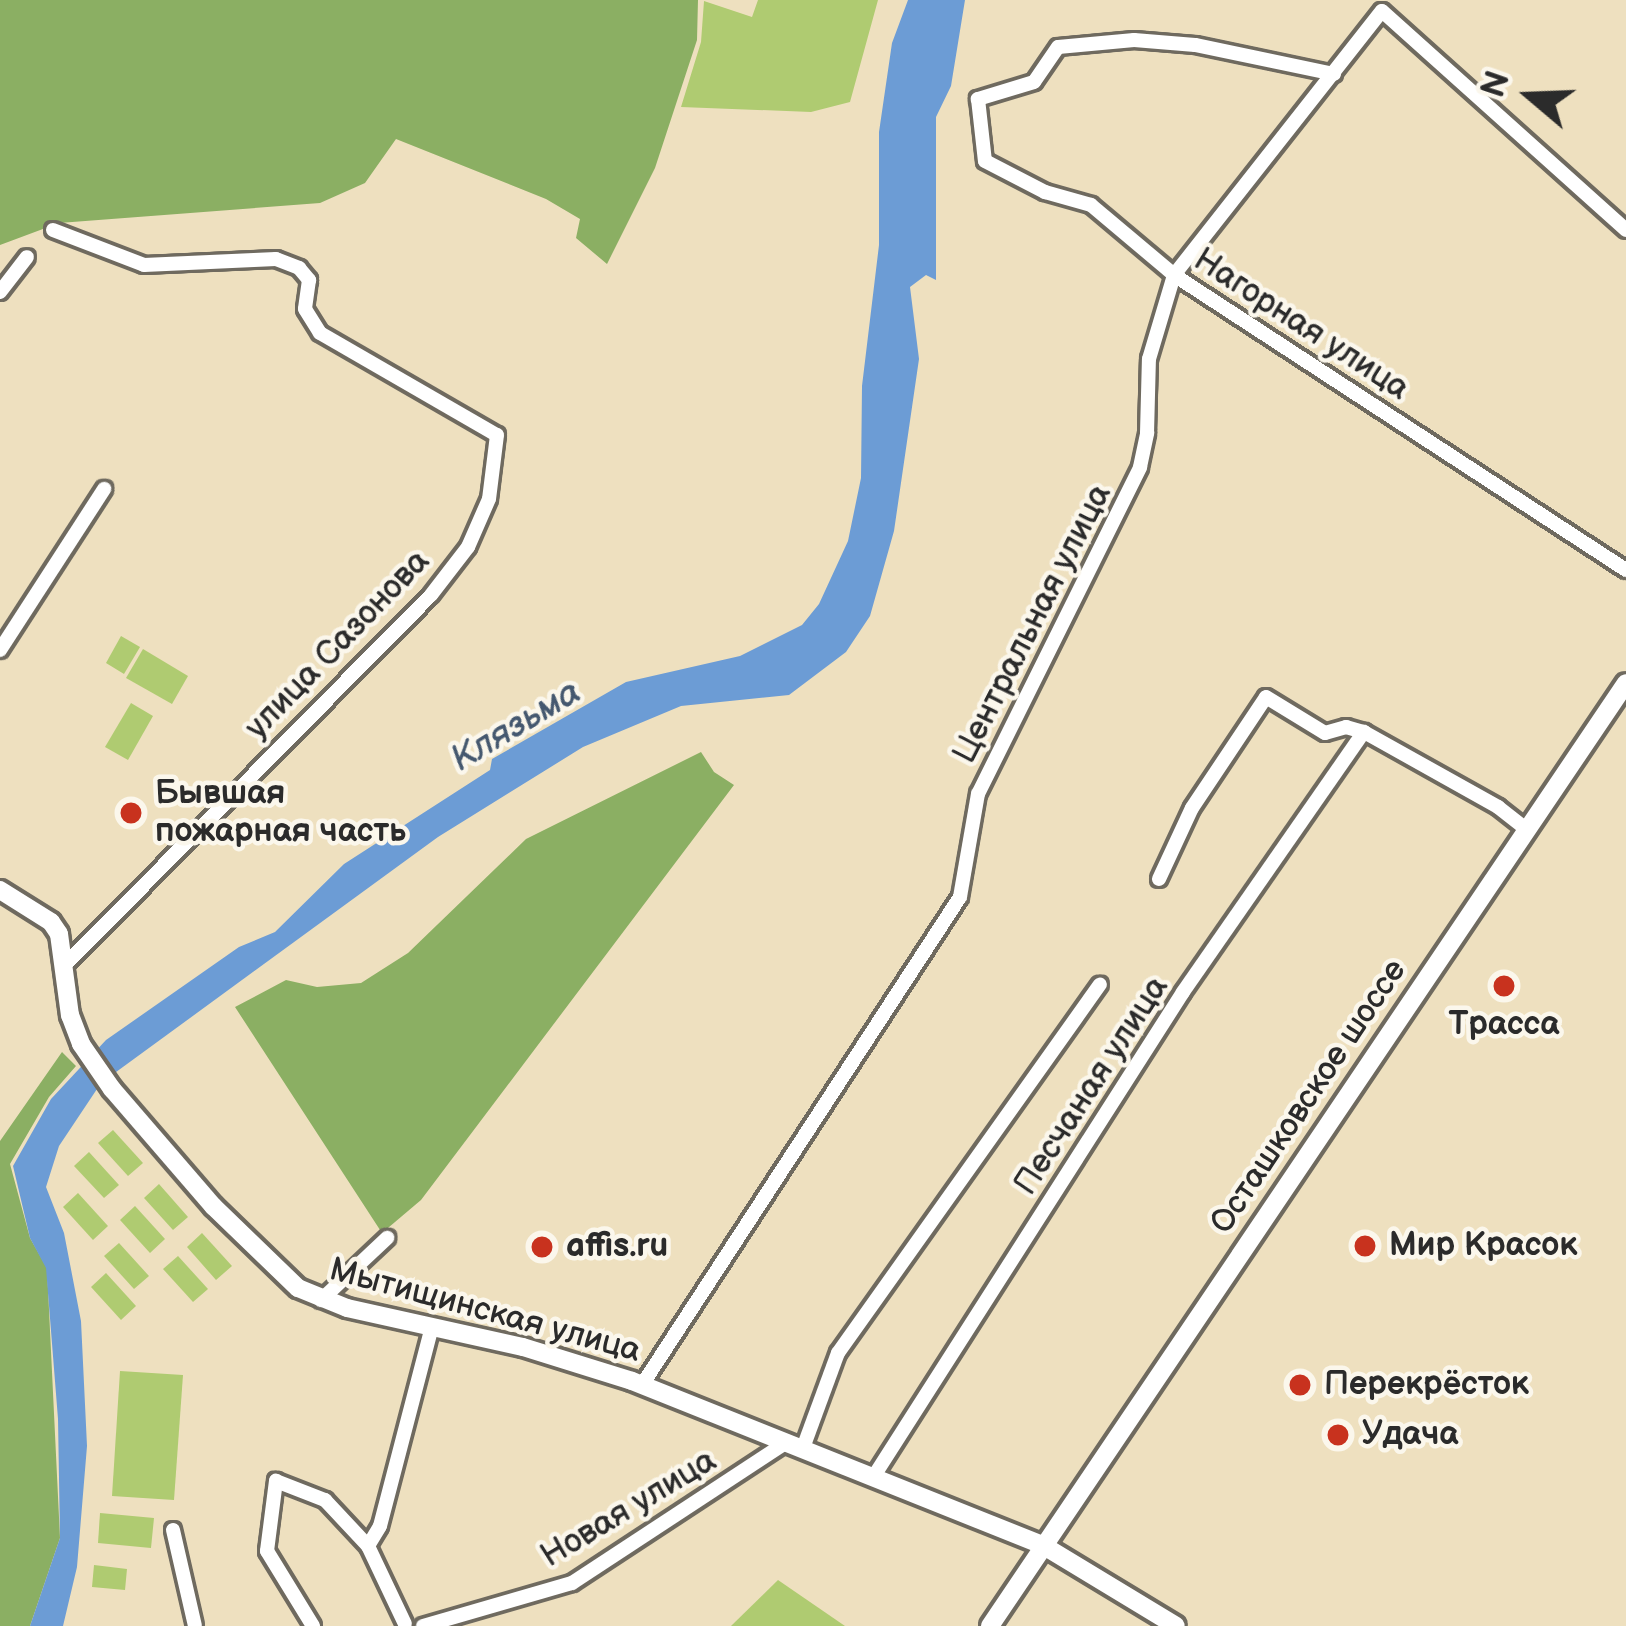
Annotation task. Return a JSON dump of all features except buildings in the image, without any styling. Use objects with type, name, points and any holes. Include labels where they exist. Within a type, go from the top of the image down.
[{"type":"street","name":"Центральная улица","points":[[642,1385],[960,897],[977,794],[1140,467],[1148,434],[1149,359],[1174,275],[1382,11],[1626,230]]},
{"type":"street","name":"Нагорная улица","points":[[1334,74],[1134,40],[1058,47],[1034,82],[982,94],[979,113],[985,161],[1045,192],[1091,205],[1174,275],[1626,570]]},
{"type":"street","name":"улица Сазонова","points":[[52,230],[144,265],[276,260],[299,268],[309,280],[305,309],[320,333],[497,436],[489,500],[468,547],[431,595],[64,966]]},
{"type":"street","points":[[0,292],[27,257]]},
{"type":"street","points":[[3,638],[104,489]]},
{"type":"street","name":"Осташковское шоссе","points":[[989,1626],[1626,683]]},
{"type":"street","points":[[1159,879],[1192,808],[1266,697],[1324,733],[1346,728],[1364,732],[1498,807],[1526,830]]},
{"type":"street","name":"Песчаная улица","points":[[874,1476],[1183,992],[1364,732]]},
{"type":"street","points":[[0,890],[50,922],[59,934],[64,966]]},
{"type":"street","name":"Мытищинская улица","points":[[64,966],[70,1015],[81,1044],[112,1089],[154,1142],[271,1266],[320,1301],[523,1347],[642,1385],[1044,1546],[1176,1626]]},
{"type":"street","points":[[795,1445],[838,1353],[1100,985]]},
{"type":"street","points":[[320,1301],[387,1238]]},
{"type":"street","points":[[368,1546],[380,1526],[432,1327]]},
{"type":"street","name":"Новая улица","points":[[411,1625],[572,1583],[795,1445]]},
{"type":"street","points":[[313,1626],[267,1551],[275,1481],[326,1500],[368,1546],[411,1625]]},
{"type":"street","points":[[173,1530],[195,1626]]},
{"type":"green space","points":[[0,0],[698,0],[697,40],[655,168],[607,264],[576,238],[580,219],[546,199],[396,139],[365,183],[320,203],[59,223],[0,245]]},
{"type":"green space","points":[[758,0],[878,0],[850,102],[811,112],[681,107],[701,42],[704,1],[752,17]]},
{"type":"green space","points":[[121,636],[140,647],[124,674],[106,663]]},
{"type":"green space","points":[[143,649],[188,676],[172,704],[126,678]]},
{"type":"green space","points":[[131,703],[153,716],[128,760],[105,747]]},
{"type":"green space","points":[[701,752],[714,772],[734,785],[421,1200],[382,1233],[235,1007],[286,980],[317,987],[361,983],[408,953],[526,839]]},
{"type":"green space","points":[[62,1052],[76,1066],[49,1097],[10,1164],[30,1238],[47,1268],[60,1538],[30,1626],[0,1626],[0,1141]]},
{"type":"green space","points":[[113,1130],[143,1163],[128,1176],[98,1143]]},
{"type":"green space","points":[[89,1152],[119,1185],[104,1198],[74,1166]]},
{"type":"green space","points":[[159,1184],[188,1217],[173,1230],[144,1198]]},
{"type":"green space","points":[[78,1193],[108,1226],[93,1240],[63,1207]]},
{"type":"green space","points":[[135,1206],[165,1239],[150,1253],[120,1220]]},
{"type":"green space","points":[[202,1233],[232,1266],[216,1280],[187,1247]]},
{"type":"green space","points":[[119,1243],[149,1276],[134,1289],[104,1256]]},
{"type":"green space","points":[[178,1256],[208,1289],[193,1302],[163,1269]]},
{"type":"green space","points":[[106,1273],[136,1306],[121,1320],[91,1287]]},
{"type":"green space","points":[[120,1371],[183,1375],[174,1500],[112,1496]]},
{"type":"green space","points":[[100,1513],[154,1518],[151,1548],[98,1543]]},
{"type":"green space","points":[[94,1565],[127,1569],[125,1590],[92,1587]]},
{"type":"green space","points":[[778,1580],[845,1626],[731,1626]]},
{"type":"water","points":[[908,0],[965,0],[951,86],[936,117],[936,280],[926,275],[910,287],[919,359],[894,531],[870,616],[846,652],[789,695],[681,706],[583,747],[438,837],[101,1083],[59,1146],[46,1187],[64,1233],[81,1321],[87,1446],[77,1567],[63,1626],[30,1626],[60,1538],[58,1419],[46,1268],[30,1238],[13,1166],[51,1099],[106,1040],[239,947],[275,932],[344,864],[490,770],[492,759],[626,682],[740,656],[802,625],[819,604],[848,541],[861,478],[862,386],[879,245],[879,132],[892,43]]},
{"type":"place","name":"Бывшая пожарная часть","points":[[131,813]]},
{"type":"place","name":"Трасса","points":[[1504,986]]},
{"type":"place","name":"Мир Красок","points":[[1365,1246]]},
{"type":"place","name":"affis.ru","points":[[542,1247]]},
{"type":"place","name":"Перекрёсток","points":[[1300,1385]]},
{"type":"place","name":"Удача","points":[[1338,1435]]},
{"type":"water label","name":"Клязьма","points":[[516,726]]}]
